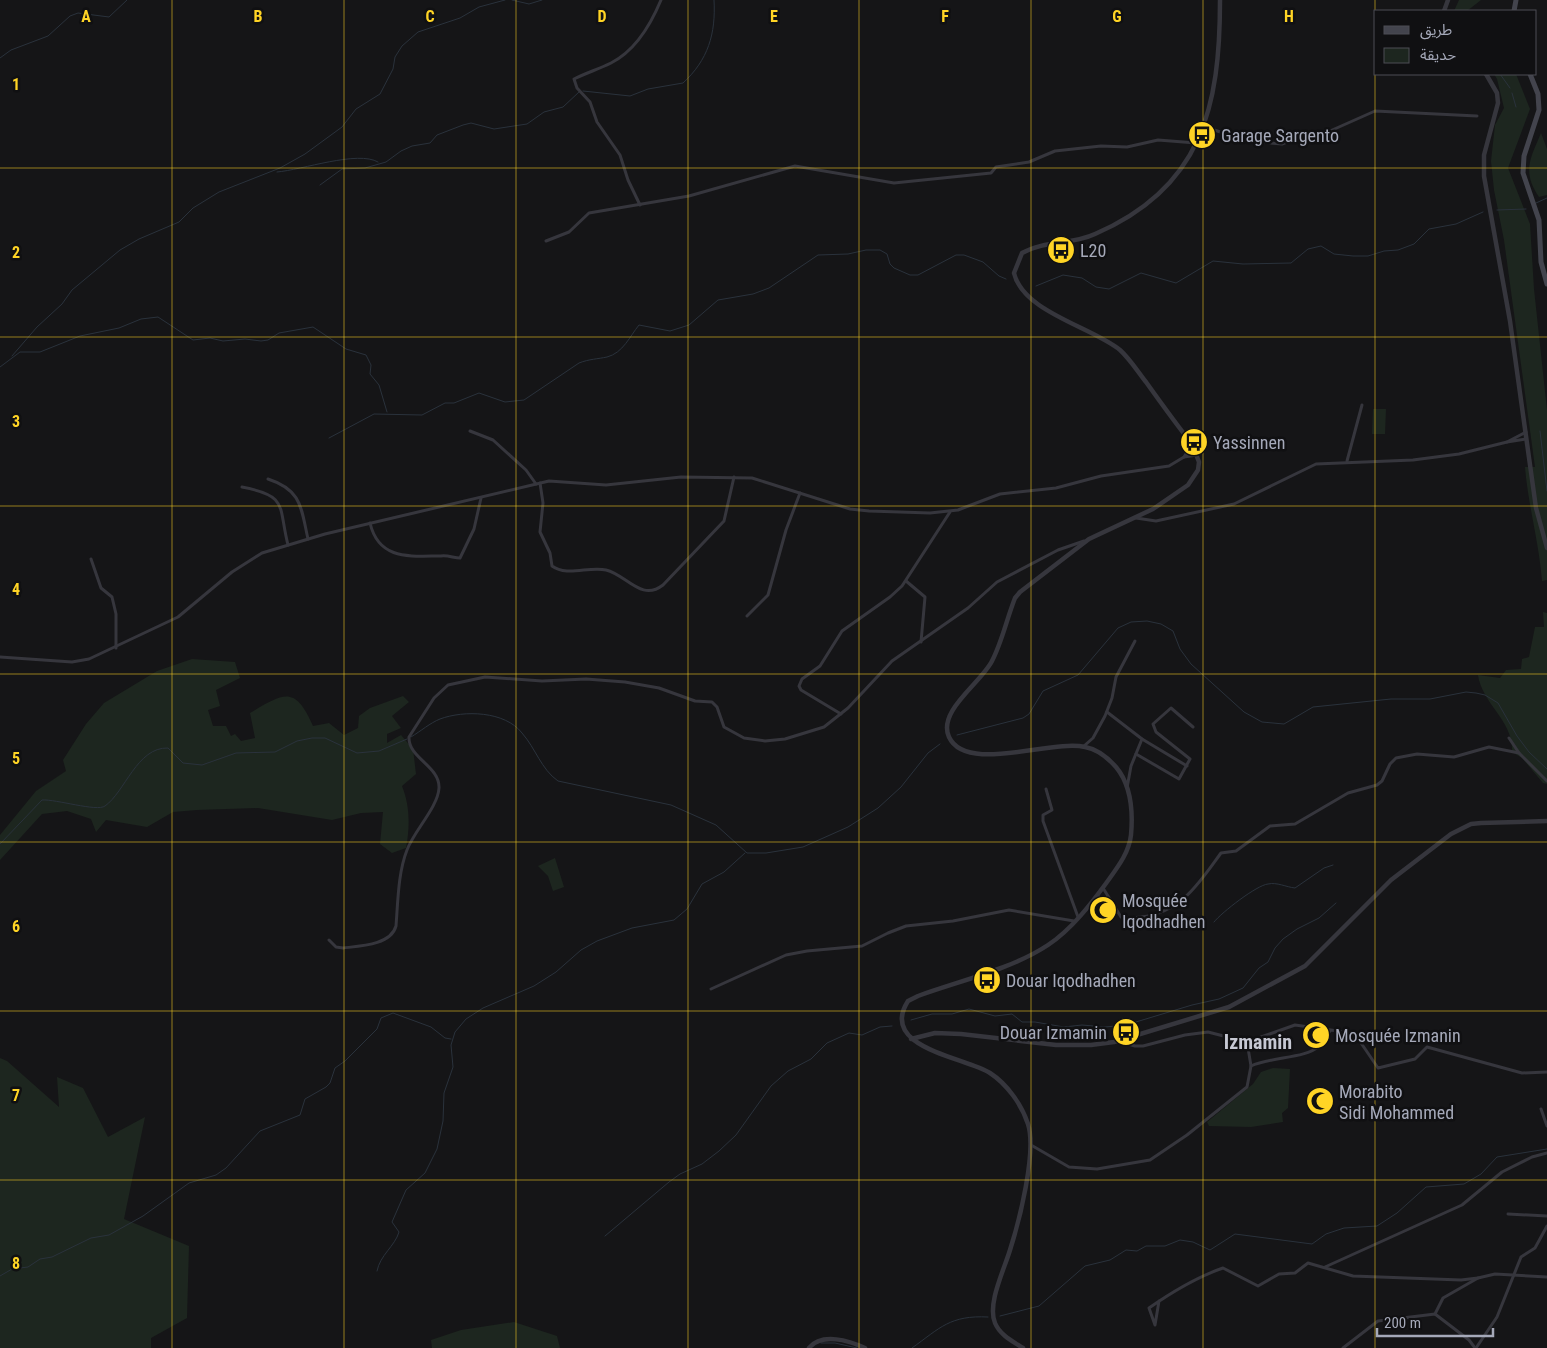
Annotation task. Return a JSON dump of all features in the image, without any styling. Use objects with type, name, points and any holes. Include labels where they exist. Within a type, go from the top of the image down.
[{"type":"main road","points":[[1530,75],[1538,94],[1539,110],[1522,167],[1526,185],[1539,220],[1541,262],[1547,284]]},
{"type":"street","points":[[640,205],[628,180],[620,155],[597,122],[590,102],[579,90],[574,79],[612,63],[631,49],[641,36],[661,0]]},
{"type":"street","points":[[329,940],[336,947],[343,948],[386,940],[395,930],[400,879],[406,851],[413,836],[436,800],[439,790],[438,781],[434,773],[411,747],[409,739],[434,698],[448,685],[485,677],[542,681],[600,680],[652,687],[694,701],[712,702],[717,708],[719,718],[726,729],[755,741],[778,740],[807,733],[824,727],[841,714],[892,662],[968,608],[997,582],[1058,550],[1089,539],[1135,518],[1162,504],[1188,485],[1198,470],[1198,455],[1192,444],[1119,350],[1048,309],[1020,287],[1014,273],[1022,253],[1030,248],[1086,238],[1111,227],[1145,206],[1179,174],[1196,143],[1217,68],[1220,0]]},
{"type":"street","points":[[1487,75],[1497,93],[1498,103],[1484,155],[1484,176],[1510,320],[1536,508],[1547,548]]},
{"type":"street","points":[[1202,126],[1248,141],[1282,144],[1306,134],[1330,131],[1375,111],[1477,116]]},
{"type":"street","points":[[546,242],[569,232],[589,213],[689,196],[795,166],[894,183],[991,172],[996,167],[1029,162],[1055,151],[1101,146],[1127,147],[1158,140],[1196,143]]},
{"type":"street","points":[[1347,461],[1362,405]]},
{"type":"street","points":[[470,431],[492,440],[538,483],[543,502],[540,532],[550,553],[552,566],[567,570],[605,570],[622,578],[633,587],[650,591],[663,585],[724,521],[734,477]]},
{"type":"street","points":[[1507,442],[1526,432]]},
{"type":"street","points":[[1135,518],[1156,521],[1234,504],[1316,464],[1347,461],[1413,460],[1459,454],[1526,439]]},
{"type":"street","points":[[1184,457],[1192,444]]},
{"type":"street","points":[[0,657],[79,662],[116,648],[178,617],[254,557],[308,539],[538,483],[558,480],[606,485],[681,477],[734,477],[760,480],[859,510],[950,512],[1000,494],[1056,488],[1101,476],[1169,466],[1184,457],[1198,455]]},
{"type":"street","points":[[268,479],[282,483],[293,491],[302,513],[308,539]]},
{"type":"street","points":[[242,487],[266,494],[278,502],[282,510],[288,545]]},
{"type":"street","points":[[747,616],[768,595],[786,530],[800,493]]},
{"type":"street","points":[[370,523],[375,537],[398,555],[419,558],[445,556],[460,558],[474,529],[481,498]]},
{"type":"street","points":[[841,714],[801,690],[800,682],[820,666],[842,631],[890,597],[906,581],[950,512]]},
{"type":"street","points":[[1022,1348],[1000,1331],[995,1324],[992,1306],[1015,1233],[1031,1145],[1028,1125],[1012,1094],[997,1078],[976,1066],[927,1048],[911,1039],[902,1026],[901,1016],[908,1001],[1028,955],[1049,944],[1076,919],[1103,888],[1123,859],[1130,842],[1131,812],[1124,778],[1112,762],[1097,751],[1084,746],[1066,745],[978,755],[969,754],[953,743],[947,728],[948,720],[958,703],[992,661],[1015,598],[1089,539]]},
{"type":"street","points":[[91,558],[102,589],[112,597],[116,614],[116,648]]},
{"type":"street","points":[[906,581],[925,597],[920,643]]},
{"type":"street","points":[[1084,746],[1093,738],[1107,712],[1116,677],[1135,641]]},
{"type":"street","points":[[1136,754],[1179,779],[1189,759],[1156,732],[1153,724],[1171,708],[1193,727]]},
{"type":"street","points":[[1107,712],[1142,739],[1187,766]]},
{"type":"street","points":[[1509,738],[1519,753],[1547,781]]},
{"type":"street","points":[[1127,789],[1130,769],[1142,739]]},
{"type":"street","points":[[1103,888],[1120,916],[1124,918],[1161,913],[1174,907],[1195,888],[1221,853],[1236,851],[1270,826],[1296,824],[1348,793],[1377,785],[1382,781],[1396,758],[1417,754],[1454,757],[1490,747],[1519,753]]},
{"type":"street","points":[[1046,788],[1052,810],[1042,818],[1076,919]]},
{"type":"street","points":[[911,1039],[944,1033],[1056,1045],[1091,1045],[1118,1041],[1229,1007],[1295,973],[1316,957],[1391,880],[1461,828],[1490,822],[1547,821]]},
{"type":"street","points":[[711,989],[786,955],[807,951],[862,946],[906,926],[953,921],[1009,910],[1076,919]]},
{"type":"street","points":[[1118,1041],[1128,1045],[1143,1046],[1184,1035],[1208,1032],[1247,1042],[1295,1025],[1345,1032],[1359,1040],[1378,1068],[1415,1059],[1427,1047],[1522,1073],[1547,1072]]},
{"type":"street","points":[[1251,1066],[1287,1056],[1305,1055],[1319,1047],[1330,1031]]},
{"type":"street","points":[[1031,1145],[1069,1167],[1097,1168],[1150,1160],[1187,1135],[1247,1087],[1251,1066],[1247,1042]]},
{"type":"street","points":[[1541,1109],[1547,1126]]},
{"type":"street","points":[[1324,1267],[1462,1205],[1502,1172],[1532,1157],[1547,1153]]},
{"type":"street","points":[[1508,1214],[1547,1216]]},
{"type":"street","points":[[1343,1348],[1378,1321],[1434,1314],[1469,1340],[1476,1348],[1497,1317],[1521,1257],[1535,1248],[1547,1226]]},
{"type":"street","points":[[1159,1301],[1155,1326],[1149,1308],[1159,1301],[1223,1268],[1258,1286],[1279,1274],[1295,1273],[1308,1263],[1354,1276],[1461,1280],[1495,1274],[1547,1277]]},
{"type":"street","points":[[1434,1314],[1443,1298],[1478,1278]]},
{"type":"street","points":[[809,1348],[818,1341],[828,1340],[866,1348]]},
{"type":"green space","points":[[1459,0],[1481,0],[1468,10],[1454,10]]},
{"type":"green space","points":[[1495,75],[1516,75],[1530,109],[1508,168],[1530,224],[1534,289],[1547,410],[1547,580],[1542,581],[1525,467],[1535,467],[1504,240],[1494,190],[1491,161],[1495,125],[1504,108]]},
{"type":"green space","points":[[1541,133],[1547,149],[1547,195],[1539,197],[1529,173],[1531,158]]},
{"type":"green space","points":[[1373,409],[1386,409],[1385,434],[1372,434]]},
{"type":"green space","points":[[1543,612],[1547,613],[1547,784],[1543,783],[1522,758],[1512,752],[1508,731],[1485,695],[1478,675],[1500,678],[1506,670],[1521,669],[1522,659],[1529,657],[1535,627],[1544,627]]},
{"type":"green space","points":[[192,659],[235,662],[240,678],[216,690],[220,706],[208,710],[213,726],[226,726],[231,736],[235,734],[241,741],[255,738],[250,713],[280,698],[288,697],[300,704],[313,726],[329,723],[344,735],[358,728],[359,716],[370,708],[403,696],[409,702],[392,716],[401,728],[387,734],[387,743],[401,735],[413,749],[416,774],[402,786],[407,801],[408,832],[406,848],[392,853],[380,844],[383,812],[361,813],[332,820],[258,808],[197,810],[173,812],[147,827],[106,820],[96,832],[91,819],[67,811],[42,814],[0,860],[0,835],[36,791],[66,771],[63,760],[86,724],[104,703],[157,671]]},
{"type":"green space","points":[[555,858],[564,887],[553,891],[548,876],[538,866]]},
{"type":"green space","points":[[0,1058],[7,1061],[59,1107],[57,1077],[83,1088],[108,1137],[145,1117],[124,1219],[189,1246],[187,1318],[151,1338],[151,1348],[0,1348]]},
{"type":"green space","points":[[1273,1068],[1290,1069],[1288,1108],[1282,1113],[1283,1122],[1251,1127],[1209,1126],[1207,1122],[1253,1084],[1261,1072]]},
{"type":"green space","points":[[514,1322],[557,1336],[560,1348],[432,1348],[431,1340],[461,1330]]},
{"type":"waterway","points":[[0,58],[11,50],[48,36],[70,16],[78,13],[109,17],[127,0]]},
{"type":"waterway","points":[[12,356],[37,327],[62,304],[72,290],[120,250],[139,239],[179,222],[193,208],[219,192],[280,168],[305,154],[342,127],[356,109],[380,94],[393,69],[395,57],[402,46],[418,32],[460,18],[479,7],[505,0]]},
{"type":"waterway","points":[[512,0],[529,4],[542,0]]},
{"type":"waterway","points":[[583,91],[630,96],[648,89],[683,83],[699,65],[709,46],[714,24],[714,0]]},
{"type":"waterway","points":[[1501,75],[1510,88]]},
{"type":"waterway","points":[[320,185],[342,169],[365,168],[386,162],[401,151],[412,146],[430,143],[437,135],[463,125],[471,123],[494,129],[527,124],[544,112],[563,107],[579,92]]},
{"type":"waterway","points":[[1512,93],[1516,107]]},
{"type":"waterway","points":[[277,172],[344,159],[369,159],[378,162]]},
{"type":"waterway","points":[[1536,203],[1547,198]]},
{"type":"waterway","points":[[1497,210],[1526,209]]},
{"type":"waterway","points":[[1036,286],[1063,275],[1082,278],[1096,287],[1109,289],[1141,273],[1176,283],[1213,261],[1243,264],[1291,263],[1308,249],[1321,246],[1334,254],[1368,256],[1384,251],[1398,250],[1414,244],[1429,229],[1456,224],[1483,212]]},
{"type":"waterway","points":[[329,438],[374,414],[422,415],[445,403],[454,403],[479,393],[505,402],[524,400],[579,363],[613,355],[626,344],[639,325],[670,331],[689,325],[718,300],[753,294],[769,288],[818,255],[880,250],[887,254],[890,264],[894,268],[910,275],[918,275],[956,255],[964,255],[983,262],[999,276],[1006,279]]},
{"type":"waterway","points":[[0,367],[20,352],[40,352],[80,336],[119,328],[141,319],[158,317],[193,340],[210,338],[223,341],[245,339],[261,341],[268,340],[279,333],[313,327],[346,349],[366,355],[371,365],[370,374],[379,385],[387,412]]},
{"type":"waterway","points":[[1540,431],[1547,491]]},
{"type":"waterway","points":[[957,735],[1023,718],[1029,714],[1043,691],[1078,675],[1118,628],[1131,622],[1147,621],[1161,624],[1173,631],[1180,649],[1191,664],[1244,712],[1262,722],[1284,724],[1313,707],[1391,699],[1430,699],[1466,692],[1476,693],[1485,695],[1498,703],[1517,736],[1529,752],[1547,769]]},
{"type":"waterway","points":[[411,737],[440,719],[461,714],[484,714],[505,720],[522,733],[547,771],[558,781],[671,805],[716,825],[747,853],[766,853],[803,847],[848,827],[878,808],[901,787],[928,753],[940,744]]},
{"type":"waterway","points":[[0,844],[42,800],[94,807],[105,806],[119,791],[140,762],[157,750],[168,748],[183,763],[202,765],[236,753],[275,752],[297,741],[312,738],[325,738],[357,753],[379,751],[407,739]]},
{"type":"waterway","points":[[377,1271],[381,1260],[399,1232],[392,1222],[406,1190],[425,1173],[437,1149],[443,1121],[444,1093],[453,1067],[451,1045],[455,1032],[466,1019],[483,1008],[534,986],[556,972],[581,950],[597,941],[632,928],[674,920],[687,909],[702,884],[724,872],[745,853]]},
{"type":"waterway","points":[[1214,922],[1224,912],[1256,889],[1268,884],[1295,888],[1324,868],[1333,865]]},
{"type":"waterway","points":[[911,1020],[932,1014],[952,1014],[969,1009],[995,1016],[1012,1014],[1022,1022],[1035,1022],[1064,1027],[1126,1025],[1219,999],[1243,988],[1259,968],[1268,962],[1275,948],[1283,939],[1297,929],[1319,918],[1336,903]]},
{"type":"waterway","points":[[0,1276],[12,1269],[28,1267],[40,1259],[52,1257],[91,1238],[109,1235],[143,1216],[189,1183],[216,1175],[226,1168],[260,1131],[300,1115],[305,1099],[330,1083],[335,1068],[345,1061],[377,1029],[381,1018],[393,1013],[431,1027],[445,1038],[451,1039]]},
{"type":"waterway","points":[[605,1236],[669,1182],[680,1174],[702,1164],[719,1151],[736,1135],[771,1086],[788,1071],[811,1059],[827,1043],[849,1033],[862,1035],[880,1027],[892,1026]]},
{"type":"waterway","points":[[1000,1316],[1039,1306],[1085,1266],[1110,1260],[1126,1250],[1137,1251],[1146,1246],[1165,1246],[1180,1240],[1193,1242],[1210,1250],[1235,1234],[1312,1244],[1326,1234],[1344,1228],[1377,1226],[1397,1213],[1426,1187],[1464,1184],[1481,1174],[1497,1157],[1547,1149]]},
{"type":"waterway","points":[[912,1348],[946,1324],[964,1318],[988,1317]]},
{"type":"waterway","points":[[821,1343],[835,1343],[857,1348]]},
{"type":"place","name":"Garage Sargento","points":[[1202,135]]},
{"type":"place","name":"L20","points":[[1061,250]]},
{"type":"place","name":"Yassinnen","points":[[1194,442]]},
{"type":"place","name":"Mosquée Iqodhadhen","points":[[1103,910]]},
{"type":"place","name":"Douar Iqodhadhen","points":[[987,980]]},
{"type":"place","name":"Douar Izmamin","points":[[1126,1032]]},
{"type":"place","name":"Mosquée Izmanin","points":[[1316,1035]]},
{"type":"place","name":"Morabito Sidi Mohammed","points":[[1320,1101]]},
{"type":"district","name":"Izmamin","points":[[1258,1042]]}]
